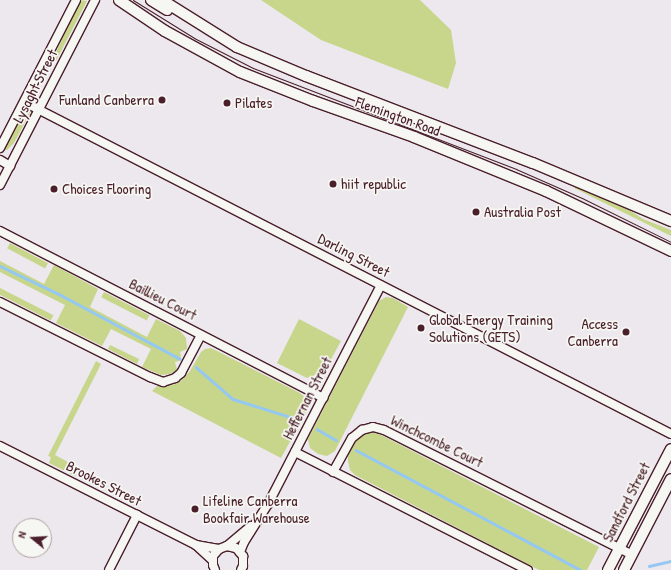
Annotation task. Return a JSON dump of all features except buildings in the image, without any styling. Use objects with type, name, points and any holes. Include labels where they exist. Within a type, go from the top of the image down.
[{"type":"main road","name":"Flemington Road","points":[[119,0],[165,31],[240,72],[313,101],[414,137],[546,191],[671,251]]},
{"type":"main road","points":[[151,0],[212,36],[237,47]]},
{"type":"main road","name":"Flemington Road","points":[[162,0],[237,47],[306,76],[526,160],[671,222]]},
{"type":"main road","name":"Sandford Street","points":[[608,570],[671,449]]},
{"type":"main road","name":"Sandford Street","points":[[624,570],[671,479]]},
{"type":"street","name":"Lysaght Street","points":[[0,148],[76,0]]},
{"type":"street","name":"Lysaght Street","points":[[0,185],[95,0]]},
{"type":"street","name":"Darling Street","points":[[24,102],[671,434]]},
{"type":"street","points":[[0,160],[10,166]]},
{"type":"street","name":"Baillieu Court","points":[[0,231],[201,335],[181,373],[175,378],[163,382],[150,377],[0,302]]},
{"type":"street","name":"Heffernan Street","points":[[240,552],[268,504],[381,285]]},
{"type":"street","points":[[201,335],[323,398]]},
{"type":"street","name":"Winchcombe Court","points":[[333,472],[352,438],[362,430],[373,427],[384,430],[632,555]]},
{"type":"street","name":"Brookes Street","points":[[0,446],[196,545],[212,561]]},
{"type":"street","points":[[295,452],[528,570]]},
{"type":"street","points":[[109,570],[137,515]]},
{"type":"street","name":"Heffernan Street","points":[[223,547],[257,522]]},
{"type":"street","name":"Brookes Street","points":[[196,545],[223,547],[232,546],[240,552]]},
{"type":"street","points":[[215,570],[212,561],[213,556],[223,547]]},
{"type":"street","points":[[240,552],[243,556],[244,568]]},
{"type":"green space","points":[[80,0],[87,1],[56,61],[53,59]]},
{"type":"green space","points":[[261,0],[420,0],[451,30],[456,63],[448,89],[321,40]]},
{"type":"green space","points":[[31,111],[14,143],[7,150],[3,150],[18,120]]},
{"type":"green space","points":[[576,186],[623,206],[643,219],[671,230],[671,236],[574,188]]},
{"type":"green space","points":[[10,243],[48,263],[45,268],[7,248]]},
{"type":"green space","points":[[0,261],[44,284],[54,265],[98,289],[90,307],[147,337],[156,319],[180,331],[186,338],[187,349],[180,352],[181,356],[179,361],[175,362],[177,370],[170,374],[161,375],[142,367],[151,349],[111,329],[102,346],[56,323],[65,305],[0,272]]},
{"type":"green space","points":[[0,288],[53,315],[51,321],[0,295]]},
{"type":"green space","points":[[104,292],[149,315],[147,320],[101,297]]},
{"type":"green space","points":[[386,297],[393,298],[408,307],[335,451],[327,456],[318,454],[310,448],[308,439],[379,301]]},
{"type":"green space","points":[[299,319],[341,341],[324,372],[307,378],[277,363]]},
{"type":"green space","points":[[110,345],[139,359],[137,364],[108,349]]},
{"type":"green space","points":[[211,348],[300,393],[307,399],[309,407],[281,458],[152,391],[157,386],[172,385],[180,382],[190,371],[201,352],[205,349]]},
{"type":"green space","points":[[96,361],[101,364],[55,455],[79,468],[75,476],[49,463],[51,457],[48,456]]},
{"type":"green space","points":[[365,433],[377,433],[599,547],[587,570],[539,570],[355,475],[350,470],[348,455],[356,440]]},
{"type":"waterway","points":[[0,266],[59,294],[180,359]]},
{"type":"waterway","points":[[196,367],[233,399],[297,419]]},
{"type":"waterway","points":[[317,429],[336,440]]},
{"type":"waterway","points":[[356,450],[581,570]]},
{"type":"waterway","points":[[649,566],[671,561]]},
{"type":"tram line","points":[[133,0],[196,39],[253,68],[516,169],[582,198],[671,242]]},
{"type":"place","name":"Funland Canberra","points":[[162,100]]},
{"type":"place","name":"Pilates","points":[[227,103]]},
{"type":"place","name":"hiit republic","points":[[333,184]]},
{"type":"place","name":"Choices Flooring","points":[[54,189]]},
{"type":"place","name":"Australia Post","points":[[476,212]]},
{"type":"place","name":"Global Energy Training Solutions (GETS)","points":[[421,328]]},
{"type":"place","name":"Access Canberra","points":[[626,332]]},
{"type":"place","name":"Lifeline Canberra Bookfair Warehouse","points":[[195,509]]}]
